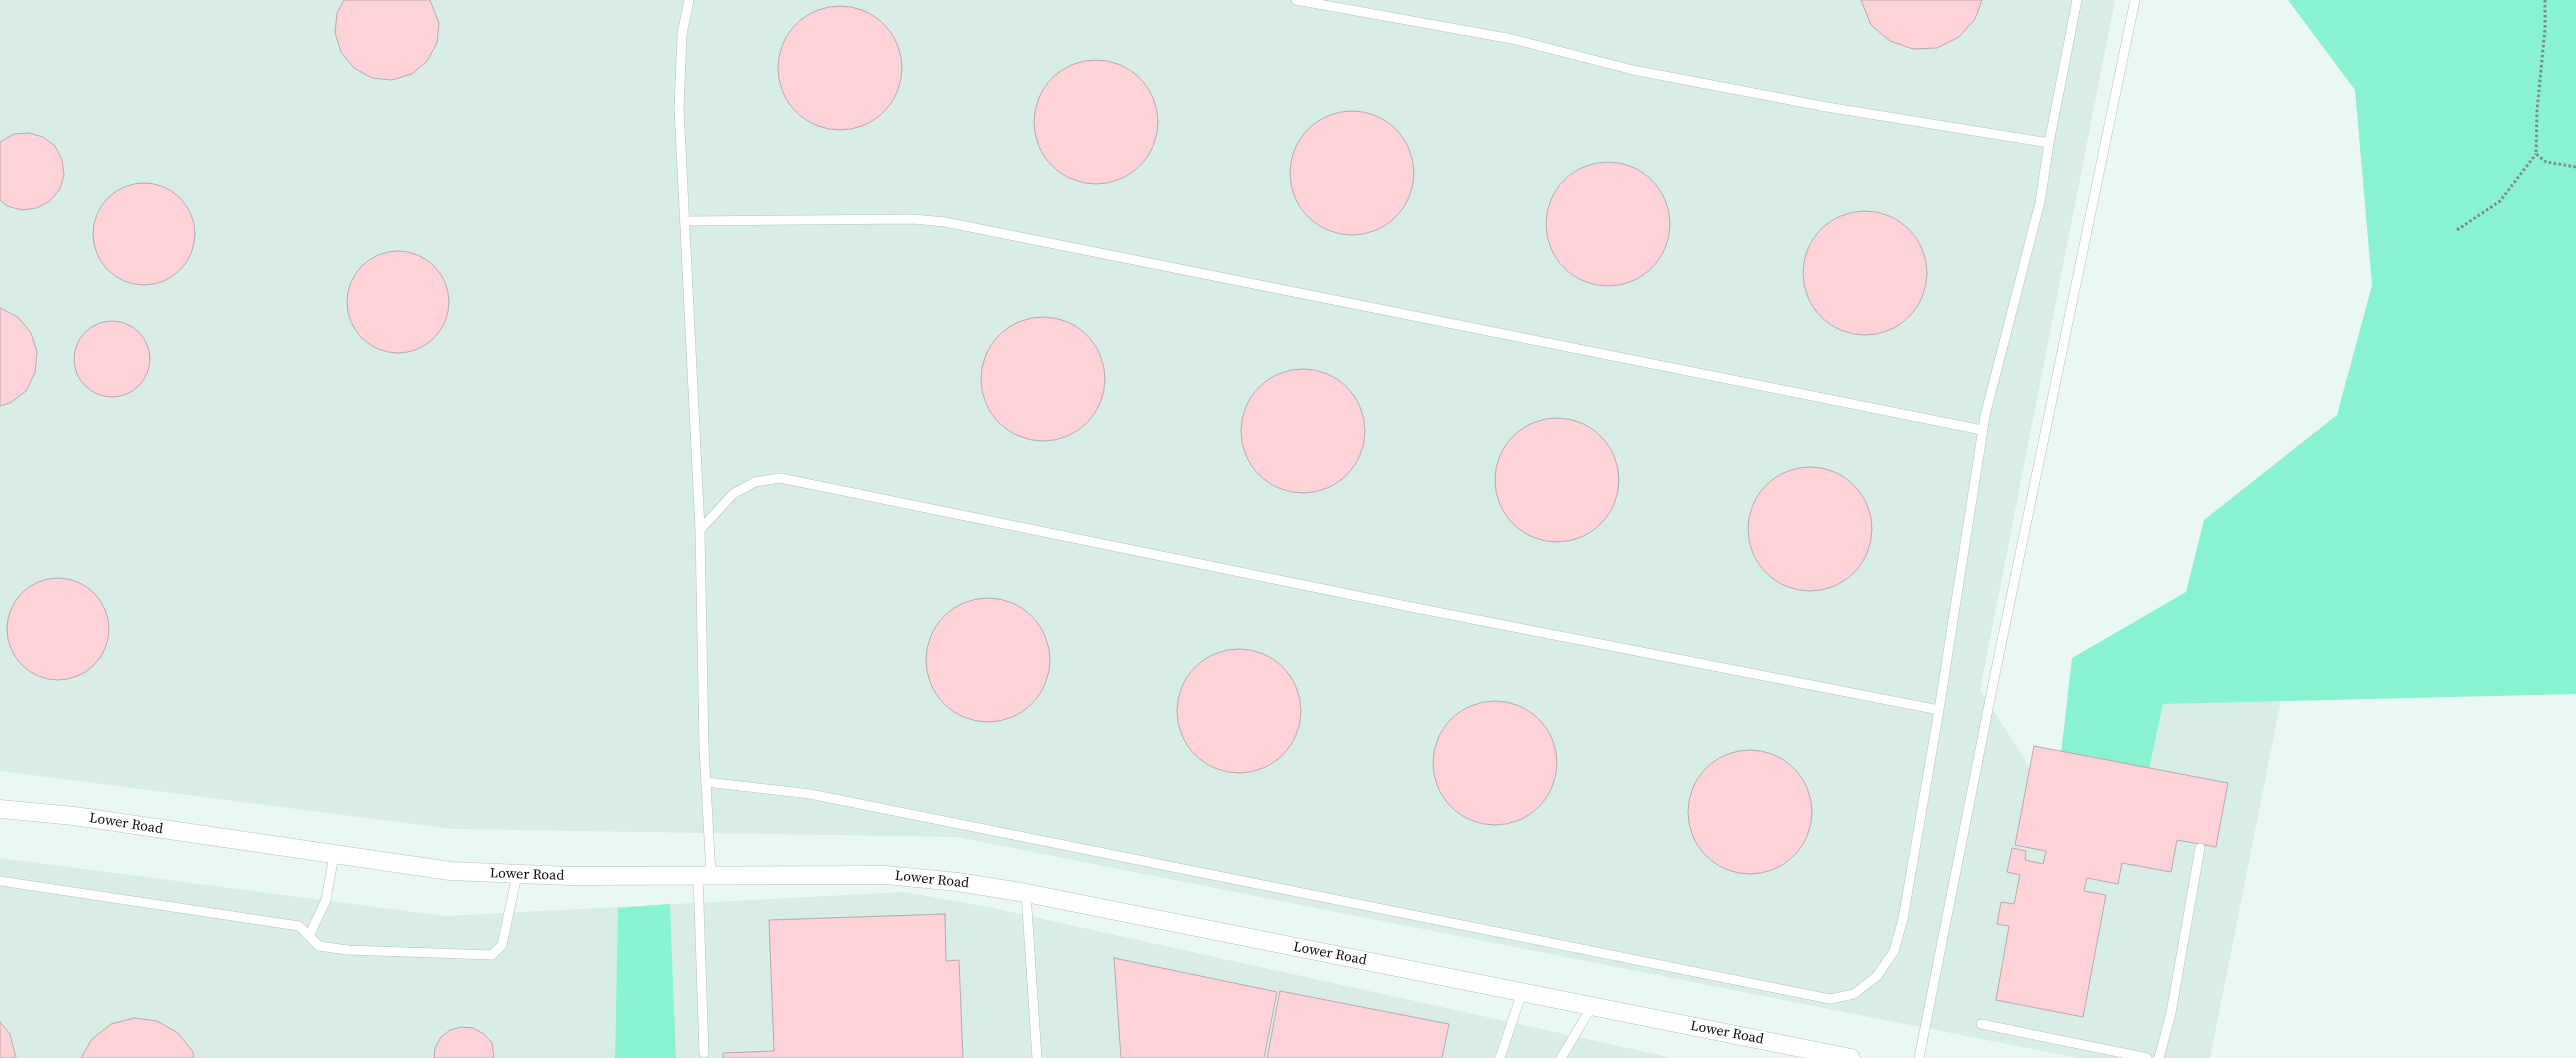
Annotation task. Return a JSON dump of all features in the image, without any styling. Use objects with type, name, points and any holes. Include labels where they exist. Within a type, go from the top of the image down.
[{"type":"street","name":"Lower Road","points":[[0,809],[74,816],[450,871],[517,875],[885,875],[958,882],[1026,893],[1592,1006],[1827,1056],[1851,1058]]},
{"type":"lane","points":[[688,0],[679,66],[700,530],[706,782],[704,1053]]},
{"type":"lane","points":[[1296,0],[1512,39],[1633,70],[1827,107],[2049,143]]},
{"type":"lane","points":[[706,782],[810,794],[1830,999],[1854,994],[1877,976],[1894,951],[1903,919],[1940,710],[1982,430],[2040,202],[2076,0]]},
{"type":"lane","points":[[1919,1058],[1994,679],[2134,0]]},
{"type":"lane","points":[[685,222],[913,219],[945,222],[1982,430]]},
{"type":"lane","points":[[700,530],[732,494],[755,482],[780,478],[1411,607],[1940,710]]},
{"type":"lane","points":[[2158,1058],[2171,1013],[2200,848]]},
{"type":"lane","points":[[309,936],[326,900],[334,855]]},
{"type":"lane","points":[[0,881],[299,926],[320,946],[348,950],[492,955],[502,945],[517,875]]},
{"type":"lane","points":[[1026,893],[1037,1058]]},
{"type":"lane","points":[[1500,1058],[1522,992]]},
{"type":"lane","points":[[1560,1058],[1592,1006]]},
{"type":"lane","points":[[1981,1024],[2147,1058]]},
{"type":"path","points":[[2457,230],[2500,201],[2536,154],[2537,111],[2545,29],[2545,0]]},
{"type":"path","points":[[2536,154],[2546,162],[2576,168]]},
{"type":"shaded area","points":[[0,0],[2115,0],[1980,690],[2055,806],[2138,821],[2163,704],[2281,700],[2210,1058],[2078,1058],[956,837],[453,829],[0,771]]},
{"type":"shaded area","points":[[0,858],[445,916],[904,892],[993,908],[1673,1058],[676,1058],[670,905],[618,908],[615,1058],[0,1058]]},
{"type":"green space","points":[[2288,0],[2576,0],[2576,694],[2163,704],[2138,821],[2055,806],[2072,658],[2186,592],[2204,520],[2337,415],[2372,285],[2355,90]]},
{"type":"green space","points":[[670,904],[676,1058],[615,1058],[618,908]]},
{"type":"building","points":[[344,0],[430,0],[439,23],[437,43],[427,61],[412,74],[392,80],[372,78],[354,68],[341,52],[335,33],[337,13]]},
{"type":"building","points":[[1861,0],[1982,0],[1975,19],[1959,37],[1937,48],[1913,49],[1890,41],[1871,25]]},
{"type":"building","points":[[840,6],[864,11],[884,24],[897,44],[902,68],[897,92],[884,112],[864,125],[840,130],[816,125],[796,112],[783,92],[778,68],[783,44],[796,24],[816,11]]},
{"type":"building","points":[[1096,60],[1120,65],[1140,78],[1153,98],[1158,122],[1153,146],[1140,166],[1120,179],[1096,184],[1072,179],[1052,166],[1039,146],[1034,122],[1039,98],[1052,78],[1072,65]]},
{"type":"building","points":[[1352,111],[1376,116],[1396,129],[1409,149],[1414,173],[1409,197],[1396,217],[1376,230],[1352,235],[1328,230],[1308,217],[1295,197],[1290,173],[1295,149],[1308,129],[1328,116]]},
{"type":"building","points":[[29,133],[43,137],[55,146],[62,160],[64,175],[60,189],[50,201],[37,208],[22,210],[7,206],[0,200],[0,142],[14,134]]},
{"type":"building","points":[[1608,162],[1632,167],[1652,180],[1665,200],[1670,224],[1665,248],[1652,268],[1632,281],[1608,286],[1584,281],[1564,268],[1551,248],[1546,224],[1551,200],[1564,180],[1584,167]]},
{"type":"building","points":[[144,183],[154,184],[173,191],[187,205],[194,224],[194,244],[187,263],[173,277],[154,284],[144,285],[134,284],[115,277],[101,263],[94,244],[93,234],[94,224],[101,205],[115,191],[134,184]]},
{"type":"building","points":[[1865,211],[1889,216],[1909,229],[1922,249],[1927,273],[1922,297],[1909,317],[1889,330],[1865,335],[1841,330],[1821,317],[1808,297],[1803,273],[1808,249],[1821,229],[1841,216]]},
{"type":"building","points":[[398,251],[408,252],[427,259],[441,273],[448,292],[448,312],[441,331],[427,345],[408,352],[398,353],[388,352],[369,345],[355,331],[348,312],[347,302],[348,292],[355,273],[369,259],[388,252]]},
{"type":"building","points":[[0,308],[18,317],[31,333],[37,352],[35,373],[26,391],[10,403],[0,406]]},
{"type":"building","points":[[1043,317],[1067,322],[1087,335],[1100,355],[1105,379],[1100,403],[1087,423],[1067,436],[1043,441],[1019,436],[999,423],[986,403],[981,379],[986,355],[999,335],[1019,322]]},
{"type":"building","points":[[105,321],[119,321],[133,327],[144,338],[150,352],[147,374],[139,386],[119,397],[105,397],[91,391],[80,380],[74,366],[74,352],[80,338],[91,327]]},
{"type":"building","points":[[1303,369],[1327,374],[1347,387],[1360,407],[1365,431],[1360,455],[1347,475],[1327,488],[1303,493],[1279,488],[1259,475],[1246,455],[1241,431],[1246,407],[1259,387],[1279,374]]},
{"type":"building","points":[[1557,418],[1581,423],[1601,436],[1614,456],[1619,480],[1614,504],[1601,524],[1581,537],[1557,542],[1533,537],[1513,524],[1500,504],[1495,480],[1500,456],[1513,436],[1533,423]]},
{"type":"building","points":[[1810,467],[1834,472],[1854,485],[1867,505],[1872,529],[1867,553],[1854,573],[1834,586],[1810,591],[1786,586],[1766,573],[1753,553],[1748,529],[1753,505],[1766,485],[1786,472]]},
{"type":"building","points":[[58,578],[68,579],[87,586],[101,600],[108,619],[108,639],[101,658],[87,672],[68,679],[58,680],[48,679],[29,672],[15,658],[8,639],[7,629],[8,619],[15,600],[29,586],[48,579]]},
{"type":"building","points":[[988,598],[1012,603],[1032,616],[1045,636],[1050,660],[1045,684],[1032,704],[1012,717],[988,722],[964,717],[944,704],[931,684],[926,660],[931,636],[944,616],[964,603]]},
{"type":"building","points":[[1239,649],[1263,654],[1283,667],[1296,687],[1301,711],[1296,735],[1283,755],[1263,768],[1239,773],[1215,768],[1195,755],[1182,735],[1177,711],[1182,687],[1195,667],[1215,654]]},
{"type":"building","points":[[1495,701],[1519,706],[1539,719],[1552,739],[1557,763],[1552,787],[1539,807],[1519,820],[1495,825],[1471,820],[1451,807],[1438,787],[1433,763],[1438,739],[1451,719],[1471,706]]},
{"type":"building","points":[[2034,746],[2228,783],[2216,847],[2177,840],[2171,872],[2122,863],[2118,884],[2087,878],[2084,891],[2106,895],[2083,1017],[1996,1000],[2009,926],[1997,924],[2001,902],[2014,904],[2020,875],[2007,872],[2012,848],[2026,851],[2025,860],[2043,864],[2046,851],[2015,845]]},
{"type":"building","points":[[1750,750],[1774,755],[1794,768],[1807,788],[1812,812],[1807,836],[1794,856],[1774,869],[1750,874],[1726,869],[1706,856],[1693,836],[1688,812],[1693,788],[1706,768],[1726,755]]},
{"type":"building","points":[[945,914],[946,961],[959,960],[963,1058],[723,1058],[723,1053],[774,1051],[769,920]]},
{"type":"building","points":[[1114,958],[1277,992],[1264,1058],[1121,1058]]},
{"type":"building","points":[[1280,991],[1449,1024],[1442,1058],[1267,1058]]},
{"type":"building","points":[[134,1018],[157,1021],[178,1033],[193,1052],[194,1058],[81,1058],[92,1039],[111,1024]]},
{"type":"building","points":[[0,1022],[10,1034],[16,1058],[0,1058]]},
{"type":"building","points":[[461,1027],[473,1028],[484,1034],[492,1043],[494,1058],[434,1058],[435,1048],[441,1037],[450,1030]]}]
